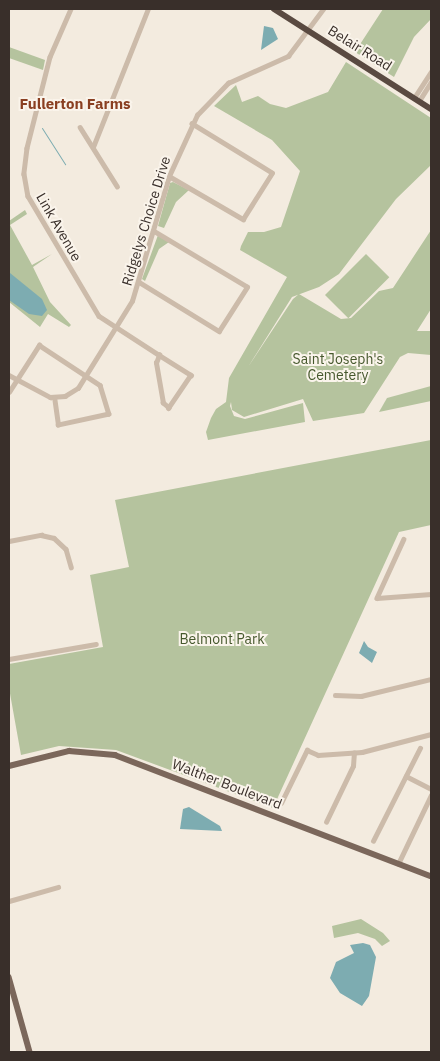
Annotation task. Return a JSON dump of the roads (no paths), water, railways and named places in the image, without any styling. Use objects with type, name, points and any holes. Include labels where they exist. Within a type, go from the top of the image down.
[{"type":"highway","name":"Belair Road","points":[[274,9],[431,110]]},
{"type":"main road","name":"Walther Boulevard","points":[[9,766],[69,751],[115,755],[431,876]]},
{"type":"main road","points":[[9,978],[30,1052]]},
{"type":"street","name":"Link Avenue","points":[[71,9],[48,66],[27,148],[25,181],[30,203],[99,316],[115,329],[158,355],[191,375],[168,408],[163,404],[156,363],[158,355]]},
{"type":"street","points":[[93,147],[148,9]]},
{"type":"street","name":"Ridgelys Choice Drive","points":[[54,398],[71,394],[87,375],[115,329],[139,282],[169,176],[192,124],[220,89],[237,77],[285,58],[309,30],[323,9]]},
{"type":"street","points":[[416,99],[431,72]]},
{"type":"street","points":[[416,99],[431,82]]},
{"type":"street","points":[[169,176],[243,219],[272,173],[192,124]]},
{"type":"street","points":[[80,127],[117,186]]},
{"type":"street","points":[[139,282],[219,331],[247,287],[154,230]]},
{"type":"street","points":[[9,374],[17,380],[43,395],[54,398],[58,424],[109,414],[103,389],[87,375],[39,345],[17,380],[9,392]]},
{"type":"street","points":[[9,541],[41,535],[54,538],[66,549],[71,567]]},
{"type":"street","points":[[404,540],[377,598],[431,594]]},
{"type":"street","points":[[9,659],[96,644]]},
{"type":"street","points":[[335,695],[345,698],[361,696],[431,679]]},
{"type":"street","points":[[280,803],[307,750],[318,755],[354,752],[431,734]]},
{"type":"street","points":[[373,841],[420,748]]},
{"type":"street","points":[[326,822],[353,766],[354,752]]},
{"type":"street","points":[[406,776],[431,789]]},
{"type":"street","points":[[398,864],[431,796]]},
{"type":"street","points":[[9,901],[58,888]]},
{"type":"water","points":[[264,26],[273,28],[278,39],[261,50]]},
{"type":"water","points":[[10,273],[42,299],[47,310],[42,316],[29,314],[9,300]]},
{"type":"water","points":[[364,641],[368,647],[377,652],[372,663],[359,653]]},
{"type":"water","points":[[189,807],[220,826],[222,831],[180,829],[183,809]]},
{"type":"water","points":[[363,943],[370,945],[376,957],[369,996],[362,1006],[340,993],[330,978],[336,962],[354,953],[350,945]]},
{"type":"waterway","points":[[42,128],[65,164]]},
{"type":"district","name":"Fullerton Farms","points":[[75,104]]},
{"type":"park label","name":"Saint Joseph's Cemetery","points":[[338,368]]},
{"type":"park label","name":"Belmont Park","points":[[222,639]]}]
